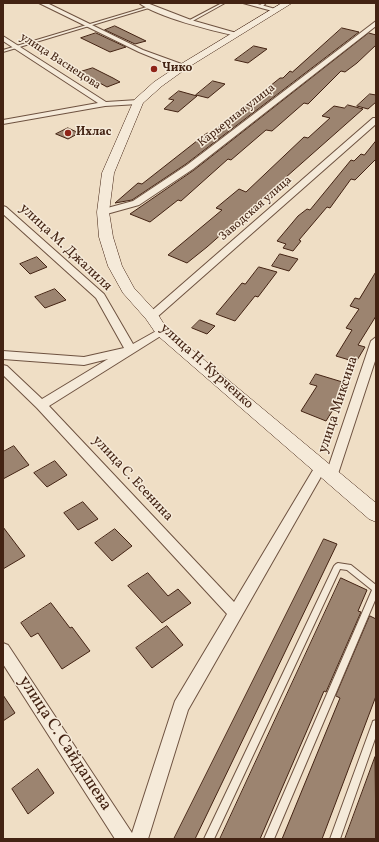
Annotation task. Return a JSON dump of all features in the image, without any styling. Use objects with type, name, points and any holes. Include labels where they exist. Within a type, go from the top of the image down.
[{"type":"main road","name":"улица Н. Курченко","points":[[288,3],[184,66],[158,84],[138,102],[108,173],[103,212],[106,237],[115,266],[128,290],[152,316],[162,332],[376,514]]},
{"type":"street","points":[[42,3],[88,26],[168,62],[184,66]]},
{"type":"street","points":[[142,3],[188,22],[237,34]]},
{"type":"street","points":[[246,3],[263,5],[276,10]]},
{"type":"street","name":"Карьерная улица","points":[[103,212],[136,203],[190,167],[376,23]]},
{"type":"street","name":"улица Васнецова","points":[[3,38],[105,104]]},
{"type":"street","points":[[3,122],[105,104],[138,102]]},
{"type":"street","points":[[3,113],[13,120]]},
{"type":"street","name":"Заводская улица","points":[[152,316],[376,120]]},
{"type":"street","name":"улица М. Джалиля","points":[[3,209],[100,296],[131,350]]},
{"type":"street","points":[[41,405],[162,332]]},
{"type":"street","name":"улица Миксина","points":[[139,839],[180,707],[235,613],[325,472],[376,341]]},
{"type":"street","points":[[3,355],[84,361],[131,350]]},
{"type":"street","name":"улица С. Есенина","points":[[3,369],[41,405],[235,613]]},
{"type":"street","name":"улица С. Сайдашева","points":[[3,650],[124,839]]},
{"type":"lane","points":[[188,22],[224,3]]},
{"type":"lane","points":[[3,51],[151,7]]},
{"type":"lane","points":[[209,839],[338,566],[349,567],[376,589],[269,839]]},
{"type":"lane","points":[[336,839],[376,724]]},
{"type":"building","points":[[115,26],[146,41],[135,44],[105,30]]},
{"type":"building","points":[[342,28],[359,32],[186,164],[132,200],[115,203],[138,183],[142,184],[207,133],[210,134],[280,78],[283,78],[290,71],[292,72]]},
{"type":"building","points":[[96,33],[126,47],[110,52],[81,38]]},
{"type":"building","points":[[369,33],[376,35],[376,45],[357,63],[345,72],[341,71],[308,104],[304,103],[272,131],[266,130],[231,160],[228,159],[181,201],[178,200],[150,222],[130,214],[194,170]]},
{"type":"building","points":[[254,46],[267,49],[248,63],[235,60]]},
{"type":"building","points":[[93,68],[120,82],[107,87],[80,72]]},
{"type":"building","points":[[213,81],[225,84],[208,98],[196,95]]},
{"type":"building","points":[[179,91],[197,96],[178,112],[164,109],[174,100],[169,99]]},
{"type":"building","points":[[370,94],[376,95],[376,102],[368,109],[357,106]]},
{"type":"building","points":[[348,105],[363,109],[207,247],[187,263],[168,255],[222,210],[216,208],[239,189],[246,192],[304,137],[308,138],[330,118],[322,116],[334,106],[344,108]]},
{"type":"building","name":"Ихлас","points":[[68,128],[79,133],[68,139],[56,134]]},
{"type":"building","points":[[376,141],[376,159],[355,180],[351,179],[330,208],[327,207],[299,240],[301,241],[293,251],[283,248],[286,244],[277,241],[298,216],[307,209],[310,210],[351,160],[354,161],[361,154],[364,155]]},
{"type":"building","points":[[280,254],[298,259],[289,271],[272,266]]},
{"type":"building","points":[[37,257],[47,267],[30,274],[20,264]]},
{"type":"building","points":[[259,267],[277,272],[258,297],[255,296],[235,321],[216,314],[242,283],[245,284]]},
{"type":"building","points":[[376,272],[376,316],[358,345],[365,347],[356,362],[336,356],[352,330],[346,328],[359,309],[350,306],[355,298],[359,299]]},
{"type":"building","points":[[55,289],[66,300],[45,308],[35,297]]},
{"type":"building","points":[[200,320],[215,326],[207,334],[192,328]]},
{"type":"building","points":[[316,374],[349,384],[326,421],[301,411],[317,386],[310,384]]},
{"type":"building","points":[[14,446],[29,465],[3,479],[3,452]]},
{"type":"building","points":[[55,461],[67,475],[47,487],[34,473]]},
{"type":"building","points":[[83,502],[98,519],[78,530],[64,513]]},
{"type":"building","points":[[3,527],[25,556],[3,569]]},
{"type":"building","points":[[115,529],[132,546],[112,561],[95,543]]},
{"type":"building","points":[[324,539],[337,544],[195,839],[174,839]]},
{"type":"building","points":[[148,573],[168,596],[178,589],[191,603],[162,623],[128,586]]},
{"type":"building","points":[[341,578],[367,590],[358,611],[361,612],[326,692],[324,691],[260,839],[220,839]]},
{"type":"building","points":[[51,603],[90,651],[62,669],[38,633],[31,637],[21,623]]},
{"type":"building","points":[[370,616],[376,619],[376,696],[322,839],[282,839],[340,698],[336,696]]},
{"type":"building","points":[[167,626],[183,645],[152,668],[136,648]]},
{"type":"building","points":[[3,695],[15,713],[3,721]]},
{"type":"building","points":[[375,757],[376,839],[345,839]]},
{"type":"building","points":[[38,769],[54,793],[28,814],[12,789]]},
{"type":"place","name":"Чико","points":[[154,69]]},
{"type":"place","name":"Ихлас","points":[[68,133]]}]
